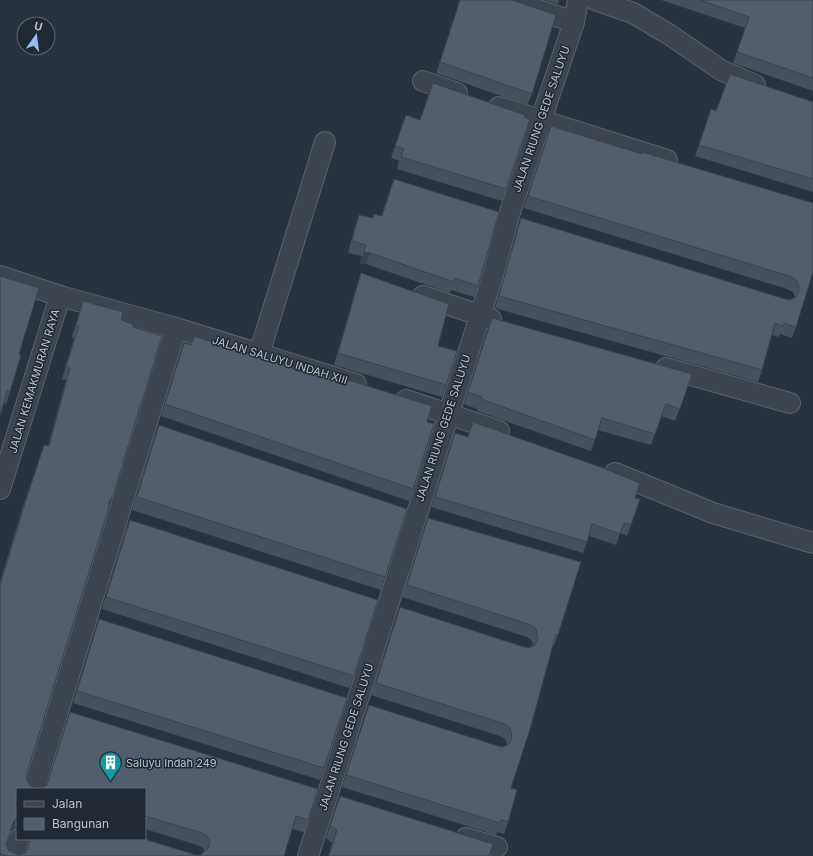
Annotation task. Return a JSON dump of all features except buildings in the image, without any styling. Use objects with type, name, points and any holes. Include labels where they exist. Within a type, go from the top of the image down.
[{"type":"street","points":[[509,0],[574,22]]},
{"type":"street","name":"JALAN RIUNG GEDE SALUYU","points":[[308,856],[356,702],[388,606],[408,512],[449,413],[493,275],[509,215],[574,22],[578,0]]},
{"type":"street","points":[[595,0],[633,13],[670,35],[733,77],[770,90]]},
{"type":"street","points":[[423,82],[541,122],[684,165]]},
{"type":"street","points":[[259,354],[325,142]]},
{"type":"street","name":"JALAN SALUYU INDAH XIII","points":[[0,276],[60,296],[176,328],[449,413],[515,437]]},
{"type":"street","points":[[406,290],[509,324]]},
{"type":"street","name":"JALAN KEMAKMURAN RAYA","points":[[0,489],[60,296]]},
{"type":"street","points":[[34,788],[66,712],[153,426],[176,328]]},
{"type":"street","points":[[646,362],[790,403]]},
{"type":"street","points":[[596,466],[713,513],[813,543]]},
{"type":"street","points":[[408,512],[438,521]]},
{"type":"street","points":[[445,831],[496,847]]},
{"type":"street","points":[[13,856],[18,840]]},
{"type":"place","name":"Saluyu Indah 249","points":[[110,782]]}]
